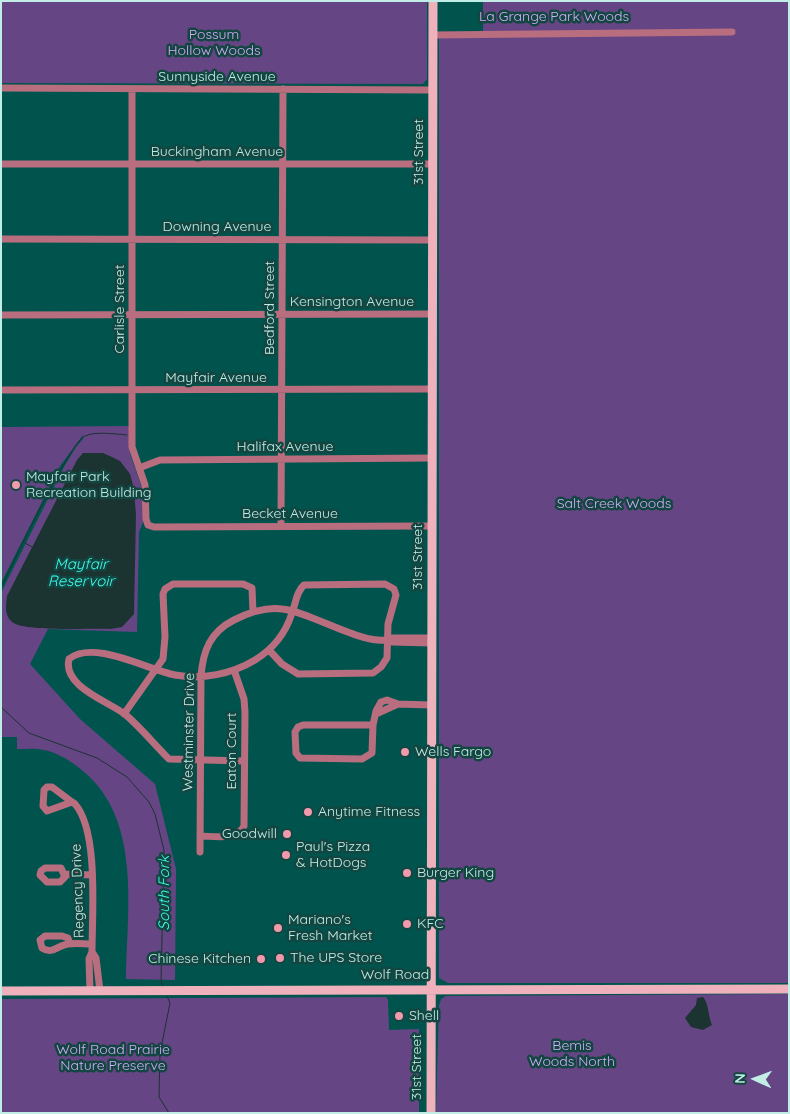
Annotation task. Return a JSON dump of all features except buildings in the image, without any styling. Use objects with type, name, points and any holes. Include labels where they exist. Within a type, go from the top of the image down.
[{"type":"main road","name":"31st Street","points":[[431,1113],[433,1]]},
{"type":"main road","name":"Wolf Road","points":[[1,991],[789,989]]},
{"type":"street","points":[[432,35],[732,32]]},
{"type":"street","name":"Sunnyside Avenue","points":[[1,88],[432,90]]},
{"type":"street","name":"Carlisle Street","points":[[132,89],[132,448],[145,485],[146,519],[148,525]]},
{"type":"street","name":"Bedford Street","points":[[281,526],[283,89]]},
{"type":"street","name":"Buckingham Avenue","points":[[1,164],[432,164]]},
{"type":"street","name":"Downing Avenue","points":[[1,239],[432,240]]},
{"type":"street","name":"Kensington Avenue","points":[[1,315],[432,314]]},
{"type":"street","name":"Mayfair Avenue","points":[[1,390],[432,389]]},
{"type":"street","name":"Halifax Avenue","points":[[139,468],[160,460],[432,458]]},
{"type":"street","name":"Becket Avenue","points":[[148,525],[154,527],[431,526]]},
{"type":"street","points":[[124,714],[157,669],[164,651],[163,594],[168,586],[173,584],[243,584],[252,588],[253,612]]},
{"type":"street","points":[[244,761],[169,759],[124,714],[99,701],[80,685],[69,671],[69,659],[76,655],[107,653],[176,675],[201,676],[234,670],[269,650],[284,630],[293,611],[299,590],[304,585],[389,584],[394,588],[396,594],[388,624],[386,658],[381,667],[370,674],[298,674],[282,664],[269,650]]},
{"type":"street","name":"Westminster Drive","points":[[200,852],[201,676],[203,656],[209,641],[229,622],[253,612],[272,609],[293,611],[359,636],[387,640],[392,638],[431,640]]},
{"type":"street","name":"Eaton Court","points":[[200,836],[234,836],[241,832],[244,826],[244,699],[234,670]]},
{"type":"street","points":[[373,725],[300,725],[295,732],[296,753],[303,758],[368,757],[372,754],[373,725],[378,706],[382,701],[398,704],[431,704]]},
{"type":"street","name":"Regency Drive","points":[[72,802],[51,810],[45,810],[43,793],[49,786],[72,802],[78,807],[88,835],[92,874],[90,991]]},
{"type":"street","points":[[65,874],[92,874]]},
{"type":"street","points":[[70,944],[92,948]]},
{"type":"street","name":"Regency Drive","points":[[92,948],[96,958],[100,991]]},
{"type":"green space","name":"Possum Hollow Woods","points":[[1,1],[427,1],[427,79],[423,84],[1,83]]},
{"type":"green space","name":"Salt Creek Woods","points":[[483,1],[789,1],[789,983],[448,983],[439,978],[439,35],[483,35]]},
{"type":"green space","points":[[129,426],[130,454],[143,491],[143,522],[139,532],[137,632],[48,629],[30,664],[80,719],[155,784],[176,869],[175,980],[126,979],[128,923],[127,865],[122,837],[113,811],[99,787],[78,767],[62,757],[41,749],[17,749],[17,737],[1,737],[1,593],[64,467],[83,439],[83,435],[60,466],[1,583],[1,427]]},
{"type":"green space","name":"Bemis Woods North","points":[[789,994],[789,1113],[436,1113],[439,1006],[441,999],[446,996]]},
{"type":"green space","name":"Wolf Road Prairie Nature Preserve","points":[[386,997],[388,1000],[389,1030],[419,1029],[419,1113],[1,1113],[1,999]]},
{"type":"water","name":"Mayfair Reservoir","points":[[83,453],[103,453],[112,457],[120,461],[130,474],[134,489],[136,515],[134,614],[122,627],[110,629],[58,629],[19,625],[9,619],[6,610],[7,596],[77,460]]},
{"type":"water","points":[[703,997],[712,1025],[703,1030],[691,1027],[685,1018],[696,1005],[697,998]]},
{"type":"waterway","points":[[1,587],[55,481],[77,444],[89,434],[127,435]]},
{"type":"waterway","points":[[25,543],[32,547]]},
{"type":"waterway","name":"South Fork","points":[[1,707],[29,733],[97,758],[127,777],[149,802],[155,814],[164,850],[161,981],[163,986]]},
{"type":"waterway","name":"South Fork","points":[[167,996],[170,1003],[160,1053],[159,1097],[169,1113]]},
{"type":"place","name":"Mayfair Park Recreation Building","points":[[16,485]]},
{"type":"place","name":"Wells Fargo","points":[[405,752]]},
{"type":"place","name":"Anytime Fitness","points":[[308,812]]},
{"type":"place","name":"Goodwill","points":[[287,834]]},
{"type":"place","name":"Paul's Pizza & HotDogs","points":[[286,855]]},
{"type":"place","name":"Burger King","points":[[407,873]]},
{"type":"place","name":"KFC","points":[[407,924]]},
{"type":"place","name":"Mariano's Fresh Market","points":[[278,928]]},
{"type":"place","name":"The UPS Store","points":[[280,958]]},
{"type":"place","name":"Chinese Kitchen","points":[[261,959]]},
{"type":"place","name":"Shell","points":[[399,1016]]},
{"type":"park label","name":"La Grange Park Woods","points":[[554,17]]}]
